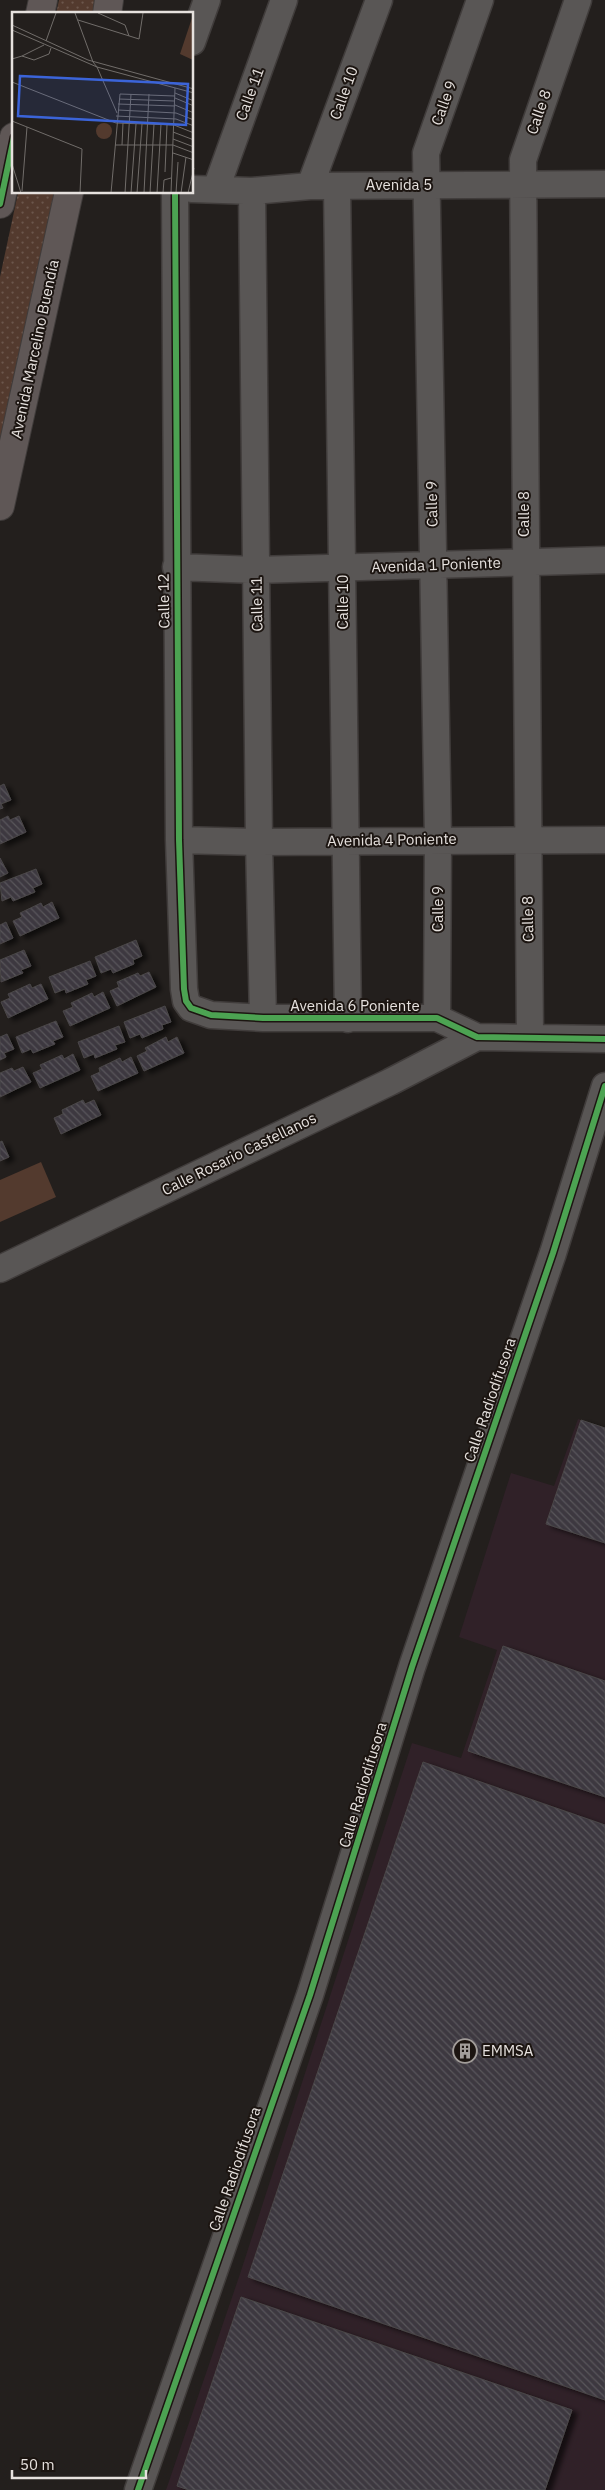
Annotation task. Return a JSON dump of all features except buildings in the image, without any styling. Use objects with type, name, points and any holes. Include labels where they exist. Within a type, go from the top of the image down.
[{"type":"main road","points":[[0,204],[12,147]]},
{"type":"main road","name":"Avenida Marcelino Buendía","points":[[0,506],[69,194]]},
{"type":"street","points":[[194,37],[208,0]]},
{"type":"street","name":"Calle 11","points":[[204,189],[284,0]]},
{"type":"street","name":"Calle 10","points":[[310,186],[379,0]]},
{"type":"street","name":"Calle 9","points":[[438,1018],[438,839],[425,185],[426,153],[480,0]]},
{"type":"street","name":"Calle 8","points":[[530,1038],[524,562],[522,160],[578,0]]},
{"type":"street","name":"Avenida 5","points":[[204,189],[252,191],[310,186],[605,184]]},
{"type":"street","name":"Calle 10","points":[[337,186],[348,1019]]},
{"type":"street","name":"Calle 11","points":[[252,191],[259,842],[263,1018]]},
{"type":"street","name":"Calle 12","points":[[175,194],[179,840],[184,989],[186,1000],[191,1008]]},
{"type":"street","name":"Avenida 1 Poniente","points":[[176,567],[256,570],[605,560]]},
{"type":"street","name":"Avenida 4 Poniente","points":[[179,840],[259,842],[438,839],[605,840]]},
{"type":"street","name":"Avenida 6 Poniente","points":[[191,1008],[211,1015],[263,1018],[438,1018],[477,1037],[605,1039]]},
{"type":"street","name":"Calle Rosario Castellanos","points":[[0,1269],[390,1082],[477,1037]]},
{"type":"street","name":"Calle Radiodifusora","points":[[138,2490],[312,1986],[412,1667],[553,1253],[605,1086]]},
{"type":"shaded area","points":[[59,0],[105,0],[102,12],[56,12]]},
{"type":"shaded area","points":[[18,194],[63,194],[0,479],[0,277]]},
{"type":"shaded area","points":[[41,1162],[56,1197],[0,1222],[0,1180]]},
{"type":"shaded area","points":[[578,1419],[605,1428],[605,2490],[166,2490],[240,2274],[412,1743],[461,1758],[497,1650],[459,1637],[511,1473],[554,1486]]},
{"type":"cycle path","points":[[0,204],[12,147]]},
{"type":"cycle path","points":[[175,194],[179,840],[186,1001],[191,1008],[211,1015],[263,1018],[437,1018],[477,1037],[605,1039]]},
{"type":"cycle path","points":[[138,2490],[310,1995],[412,1667],[553,1253],[605,1086]]},
{"type":"place","name":"EMMSA","points":[[465,2051]]}]
